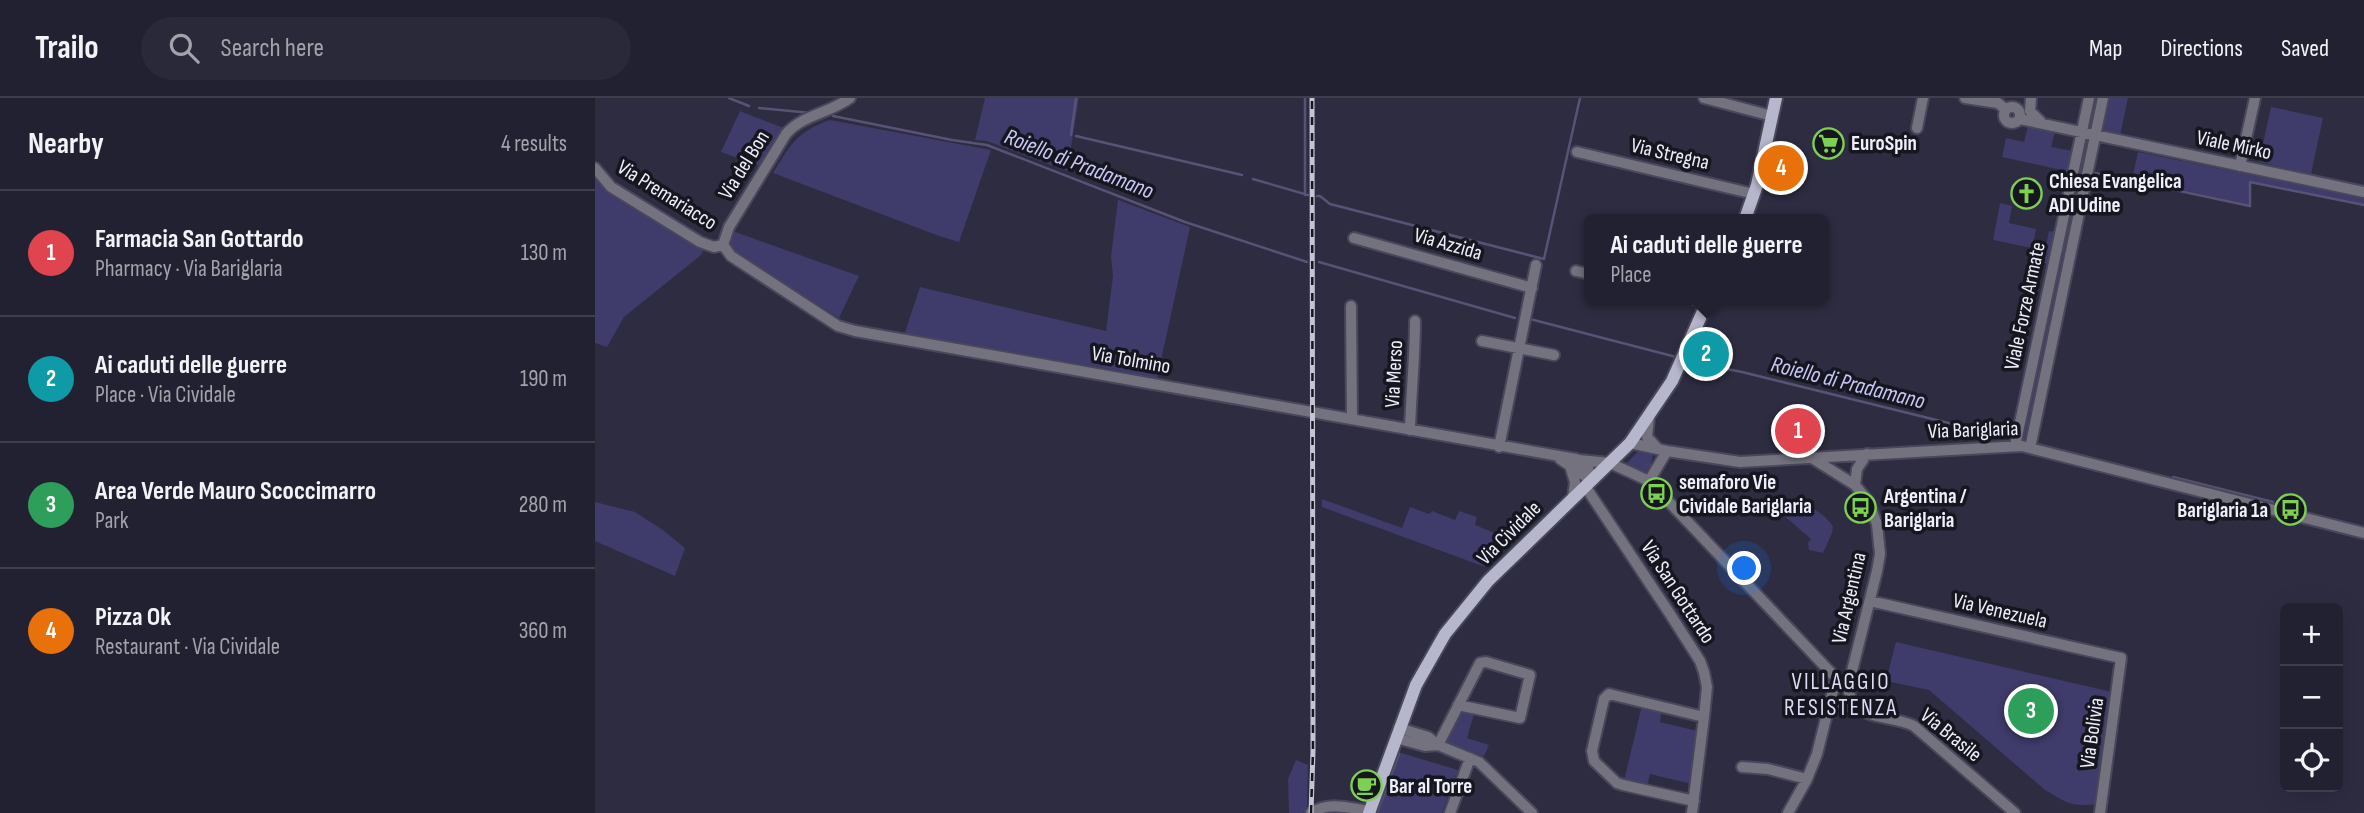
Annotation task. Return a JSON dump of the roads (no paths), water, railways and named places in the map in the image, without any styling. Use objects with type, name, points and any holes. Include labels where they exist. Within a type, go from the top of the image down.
[{"type":"main road","points":[[1747,214],[1754,194],[1776,98]]},
{"type":"main road","name":"Via Cividale","points":[[1369,812],[1422,672],[1458,616],[1488,581],[1630,443],[1672,381],[1701,305]]},
{"type":"street","name":"Via del Bon","points":[[723,245],[729,227],[786,134],[796,124],[839,106],[850,98]]},
{"type":"street","points":[[1704,98],[1772,116]]},
{"type":"street","points":[[1917,128],[1923,98]]},
{"type":"street","points":[[1965,98],[1999,103],[2007,109]]},
{"type":"street","points":[[2018,98],[2007,109],[2004,118],[2008,122],[2015,123],[2020,119],[2095,136]]},
{"type":"street","points":[[2031,98],[2031,113],[2046,125]]},
{"type":"street","name":"Viale Forze Armate","points":[[2015,446],[2089,98]]},
{"type":"street","name":"Viale Forze Armate","points":[[2030,448],[2103,98]]},
{"type":"street","points":[[2240,166],[2255,98]]},
{"type":"street","name":"Viale Mirko","points":[[2095,136],[2364,192]]},
{"type":"street","name":"Via Stregna","points":[[1577,152],[1754,194]]},
{"type":"street","name":"Via Premariacco","points":[[595,168],[611,187],[694,239],[714,247],[723,245]]},
{"type":"street","name":"Via Azzida","points":[[1354,238],[1532,288]]},
{"type":"street","name":"Via Tolmino","points":[[723,245],[731,256],[838,326],[855,331],[1352,419],[1558,457],[1572,462],[1610,463],[1649,481]]},
{"type":"street","points":[[1499,447],[1536,265]]},
{"type":"street","points":[[1576,271],[1584,273]]},
{"type":"street","points":[[1350,306],[1352,419]]},
{"type":"street","name":"Via Merso","points":[[1410,430],[1415,321]]},
{"type":"street","points":[[1482,341],[1554,355]]},
{"type":"street","points":[[1649,417],[1647,437],[1662,450],[1649,481],[1836,678],[1849,683],[1848,693],[1854,706]]},
{"type":"street","name":"Via Bariglaria","points":[[1630,443],[1733,462],[2015,446],[2364,533]]},
{"type":"street","points":[[1855,485],[1857,469],[1867,454]]},
{"type":"street","points":[[1839,474],[1835,465],[1841,457],[1847,455],[1857,469]]},
{"type":"street","name":"Via Argentina","points":[[1812,458],[1863,493],[1873,511],[1880,539],[1870,601],[1849,683]]},
{"type":"street","name":"Via Tolmino","points":[[1572,462],[1588,483]]},
{"type":"street","points":[[1572,462],[1575,482],[1573,497]]},
{"type":"street","name":"Via San Gottardo","points":[[1588,483],[1700,661],[1707,687],[1692,813]]},
{"type":"street","name":"Via Venezuela","points":[[1870,601],[2121,658]]},
{"type":"street","name":"Via Bolivia","points":[[2100,813],[2121,658]]},
{"type":"street","points":[[1438,745],[1458,705],[1482,663],[1530,675],[1520,718],[1458,705]]},
{"type":"street","points":[[1788,813],[1817,754],[1836,678]]},
{"type":"street","points":[[1694,801],[1618,783],[1594,761],[1591,751],[1604,699],[1609,694],[1704,717]]},
{"type":"street","name":"Via Brasile","points":[[1828,709],[1854,706],[1863,713],[1914,726],[2015,813]]},
{"type":"street","points":[[1398,733],[1425,746],[1438,745],[1482,765],[1532,813]]},
{"type":"street","points":[[1450,813],[1470,758]]},
{"type":"street","points":[[1742,767],[1768,769],[1807,779]]},
{"type":"street","points":[[1311,813],[1318,808],[1332,806],[1369,812]]},
{"type":"waterway","name":"Roiello di Pradamano","points":[[729,98],[749,106]]},
{"type":"waterway","points":[[1071,135],[1076,98]]},
{"type":"waterway","points":[[1305,98],[1305,195]]},
{"type":"waterway","points":[[1317,196],[1330,204],[1544,259],[1580,98]]},
{"type":"waterway","name":"Roiello di Pradamano","points":[[759,108],[811,113]]},
{"type":"waterway","name":"Roiello di Pradamano","points":[[833,116],[987,145],[1185,222],[1307,262]]},
{"type":"waterway","points":[[1076,136],[1242,175]]},
{"type":"waterway","points":[[2068,169],[2073,148]]},
{"type":"waterway","points":[[2095,173],[2250,206],[2250,182],[2364,205]]},
{"type":"waterway","points":[[1253,179],[1308,195]]},
{"type":"waterway","name":"Roiello di Pradamano","points":[[1319,262],[1515,318]]},
{"type":"waterway","name":"Roiello di Pradamano","points":[[1530,319],[1676,357]]},
{"type":"waterway","name":"Roiello di Pradamano","points":[[1691,362],[1742,372],[1997,435]]},
{"type":"waterway","name":"Roiello di Pradamano","points":[[2173,477],[2273,502]]},
{"type":"waterway","points":[[1377,813],[1399,754]]},
{"type":"railway","points":[[1311,813],[1312,98]]},
{"type":"place","name":"EuroSpin","points":[[1828,143]]},
{"type":"place","name":"Pizza Ok","points":[[1781,168]]},
{"type":"place","name":"Chiesa Evangelica ADI Udine","points":[[2026,193]]},
{"type":"place","name":"Ai caduti delle guerre","points":[[1706,354]]},
{"type":"place","name":"Farmacia San Gottardo","points":[[1798,431]]},
{"type":"place","name":"semaforo Vie Cividale Bariglaria","points":[[1656,494]]},
{"type":"place","name":"Argentina / Bariglaria","points":[[1861,508]]},
{"type":"place","name":"Bariglaria 1a","points":[[2291,510]]},
{"type":"place","name":"Area Verde Mauro Scoccimarro","points":[[2031,711]]},
{"type":"place","name":"Bar al Torre","points":[[1366,786]]},
{"type":"district","name":"VILLAGGIO RESISTENZA","points":[[1841,695]]}]
